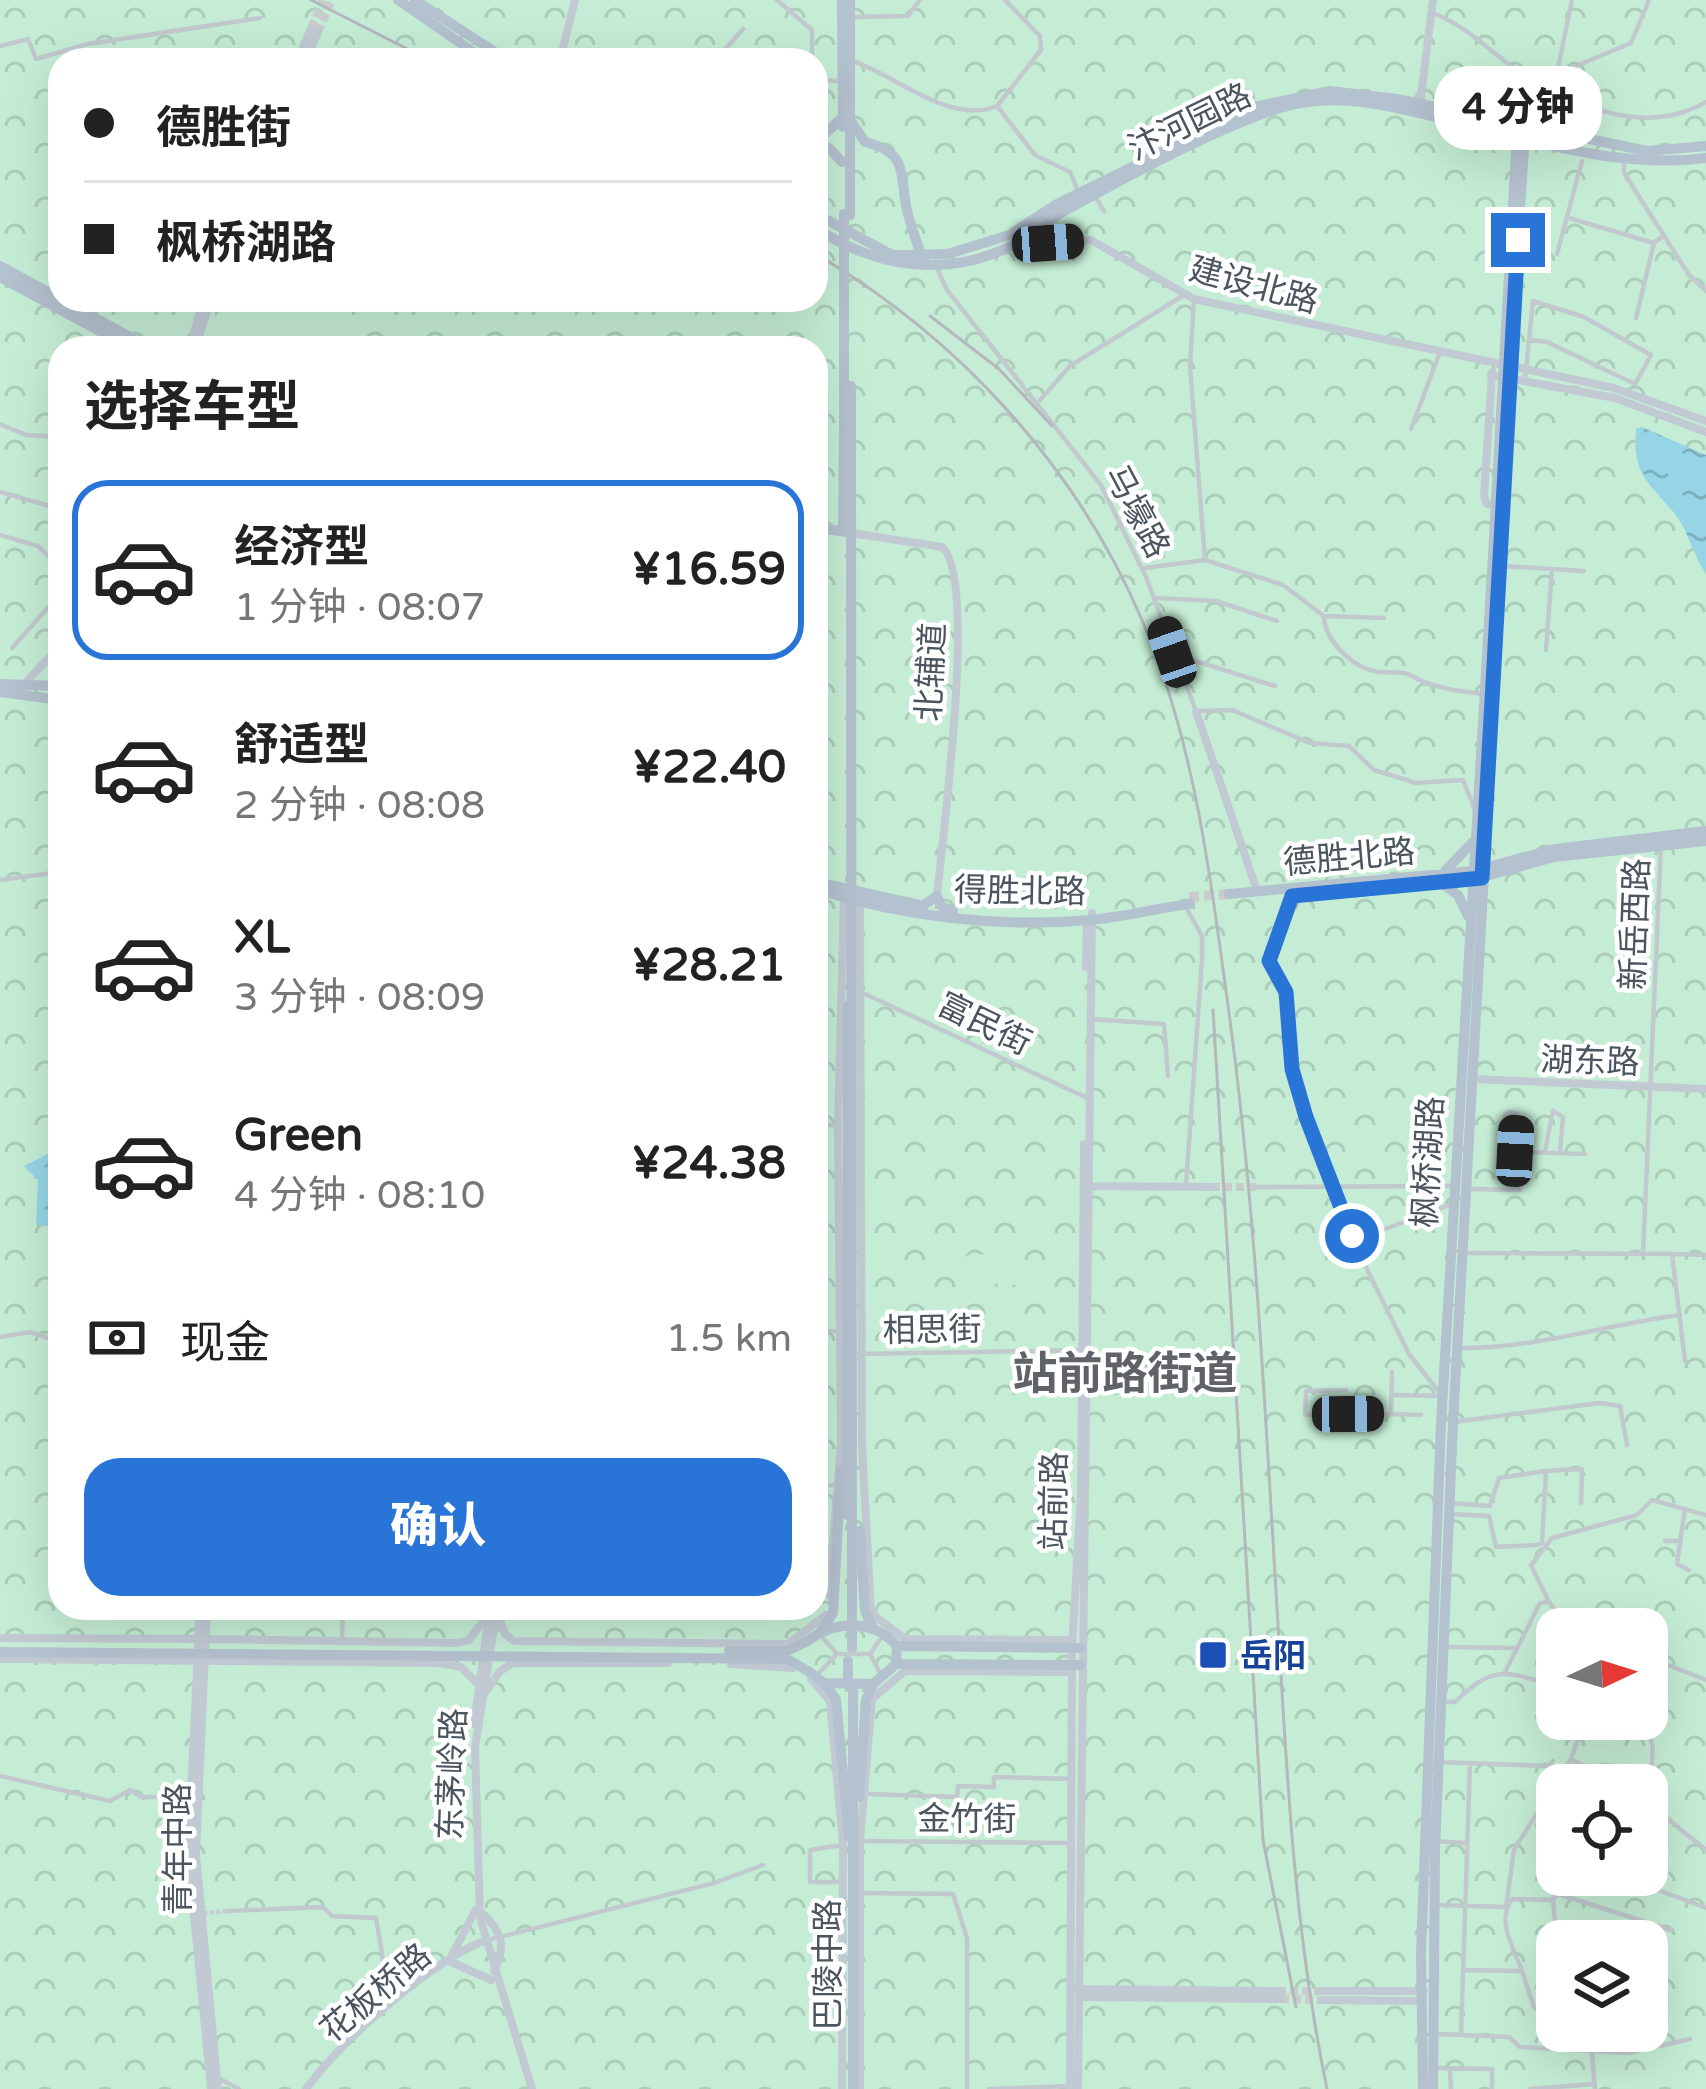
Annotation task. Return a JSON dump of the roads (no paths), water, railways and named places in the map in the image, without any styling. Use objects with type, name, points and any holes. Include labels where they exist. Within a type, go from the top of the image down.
[{"type":"main road","points":[[398,0],[468,48]]},
{"type":"main road","points":[[415,0],[489,48]]},
{"type":"main road","points":[[563,48],[575,0]]},
{"type":"main road","points":[[846,0],[851,17],[845,162],[852,897],[861,924],[863,993],[859,1354],[873,1618],[905,1639],[1076,1645]]},
{"type":"main road","points":[[846,0],[841,81],[847,116],[855,133],[889,148],[905,175],[906,206],[920,253],[929,263]]},
{"type":"main road","points":[[1420,104],[1433,0]]},
{"type":"main road","points":[[307,48],[314,30]]},
{"type":"main road","name":"汴河园路","points":[[929,263],[1009,235],[1079,193],[1274,100],[1330,91],[1420,104],[1452,116]]},
{"type":"main road","name":"汴河园路","points":[[929,263],[1012,246],[1096,196],[1276,109],[1356,100],[1521,131],[1624,159],[1706,158]]},
{"type":"main road","points":[[828,134],[847,116]]},
{"type":"main road","points":[[1515,240],[1521,131]]},
{"type":"main road","name":"汴河园路","points":[[1521,131],[1647,151],[1706,146]]},
{"type":"main road","points":[[828,148],[845,162]]},
{"type":"main road","points":[[845,162],[859,148],[889,148]]},
{"type":"main road","points":[[828,220],[892,255],[929,263]]},
{"type":"main road","points":[[828,234],[880,261],[929,263]]},
{"type":"main road","name":"建设北路","points":[[1012,246],[1091,240],[1189,297],[1440,352],[1525,376]]},
{"type":"main road","name":"枫桥湖路","points":[[1433,2089],[1424,1995],[1433,1905],[1461,1253],[1468,918],[1477,874],[1484,694],[1499,559],[1496,505],[1515,240]]},
{"type":"main road","name":"枫桥湖路","points":[[1423,2089],[1442,1396],[1452,1204],[1459,1187],[1471,1079],[1477,874],[1515,240]]},
{"type":"main road","points":[[0,266],[48,292]]},
{"type":"main road","points":[[0,277],[48,303]]},
{"type":"main road","points":[[65,312],[109,336]]},
{"type":"main road","points":[[84,312],[128,336]]},
{"type":"main road","points":[[1492,370],[1484,496],[1487,504],[1496,505]]},
{"type":"main road","points":[[1525,376],[1636,393],[1706,421]]},
{"type":"main road","points":[[1525,376],[1640,404],[1706,432]]},
{"type":"main road","points":[[828,530],[847,532]]},
{"type":"main road","name":"北辅道","points":[[847,532],[942,547],[956,564],[958,672],[937,896]]},
{"type":"main road","points":[[27,681],[48,659]]},
{"type":"main road","points":[[0,688],[27,681],[48,684]]},
{"type":"main road","points":[[0,688],[48,698]]},
{"type":"main road","points":[[1196,711],[1258,892]]},
{"type":"main road","points":[[1477,874],[1706,830]]},
{"type":"main road","points":[[1292,896],[1440,879],[1475,839]]},
{"type":"main road","points":[[1661,841],[1706,841]]},
{"type":"main road","name":"德胜北路","points":[[1292,896],[1230,898],[1477,874]]},
{"type":"main road","points":[[1440,879],[1458,895],[1468,918]]},
{"type":"main road","points":[[828,890],[919,909],[937,896],[950,914]]},
{"type":"main road","name":"得胜北路","points":[[852,897],[877,906],[950,914],[1089,917]]},
{"type":"main road","name":"巴陵中路","points":[[852,897],[843,1126],[843,1331],[865,1611],[877,1633]]},
{"type":"main road","name":"巴陵中路","points":[[822,1635],[833,1613],[859,1354],[852,897]]},
{"type":"main road","points":[[1089,917],[1188,902]]},
{"type":"main road","points":[[861,924],[865,912],[877,906]]},
{"type":"main road","name":"站前路","points":[[1076,1645],[1088,1492],[1089,917]]},
{"type":"main road","name":"站前路","points":[[1075,1993],[1072,1779],[1089,917]]},
{"type":"main road","name":"湖东路","points":[[1471,1079],[1706,1089]]},
{"type":"main road","points":[[1088,1186],[1212,1186]]},
{"type":"main road","points":[[855,1250],[862,1236]]},
{"type":"main road","points":[[828,1612],[834,1485],[842,1443],[843,1331]]},
{"type":"main road","name":"巴陵中路","points":[[851,1443],[847,1655],[851,2089]]},
{"type":"main road","name":"青年中路","points":[[204,1620],[190,1874],[214,2089]]},
{"type":"main road","points":[[203,1649],[343,1641],[458,1643],[477,1632],[486,1620]]},
{"type":"main road","name":"东茅岭路","points":[[477,1911],[473,1773],[492,1620]]},
{"type":"main road","points":[[499,1620],[514,1641],[797,1640],[819,1620]]},
{"type":"main road","points":[[0,1649],[662,1654],[788,1651],[822,1635],[877,1633],[897,1646],[1076,1645]]},
{"type":"main road","name":"巴陵中路","points":[[808,1641],[817,1675],[836,1699],[852,1842]]},
{"type":"main road","points":[[896,1664],[897,1646]]},
{"type":"main road","points":[[203,1649],[440,1663],[461,1667],[478,1686]]},
{"type":"main road","name":"东茅岭路","points":[[487,1653],[478,1686],[470,1773],[480,1942],[530,2089]]},
{"type":"main road","points":[[662,1654],[787,1659],[817,1675],[873,1684],[896,1664],[1075,1667]]},
{"type":"main road","points":[[483,1696],[500,1671],[523,1662],[787,1665],[814,1681],[830,1701],[860,1893],[851,2089]]},
{"type":"main road","points":[[851,2089],[843,1882],[866,1794],[872,1699],[895,1676],[1075,1667]]},
{"type":"main road","name":"站前路","points":[[1073,2088],[1075,1667]]},
{"type":"main road","name":"巴陵中路","points":[[852,1842],[866,1700],[873,1684]]},
{"type":"main road","name":"青年中路","points":[[196,1797],[196,1854],[217,2076],[214,2089]]},
{"type":"main road","points":[[477,1911],[499,1928],[500,1938],[503,1953],[492,1976],[449,1961],[477,1911]]},
{"type":"main road","name":"花板桥路","points":[[306,2089],[391,2007],[480,1942]]},
{"type":"main road","points":[[1075,1993],[1280,1995]]},
{"type":"main road","points":[[1319,1996],[1424,1995]]},
{"type":"street","points":[[777,0],[812,29],[812,48]]},
{"type":"street","points":[[851,17],[908,16],[920,0]]},
{"type":"street","points":[[851,61],[983,112],[997,106],[1041,50],[1040,36],[1005,0]]},
{"type":"street","points":[[1553,92],[1572,0]]},
{"type":"street","points":[[1557,74],[1631,43],[1649,0]]},
{"type":"street","points":[[1431,12],[1468,30],[1498,62],[1587,108],[1630,118],[1676,115],[1706,102]]},
{"type":"street","points":[[74,48],[260,18]]},
{"type":"street","points":[[726,48],[743,29]]},
{"type":"street","points":[[0,46],[28,39],[36,59],[48,56]]},
{"type":"street","points":[[828,80],[841,81]]},
{"type":"street","points":[[997,106],[1035,155],[1070,172],[1079,193]]},
{"type":"street","points":[[1276,109],[1284,124]]},
{"type":"street","points":[[1624,159],[1624,172],[1663,236],[1706,291]]},
{"type":"street","points":[[1557,254],[1582,161]]},
{"type":"street","points":[[1096,196],[1104,211]]},
{"type":"street","points":[[1569,218],[1654,243]]},
{"type":"street","points":[[1636,318],[1654,243],[1663,236]]},
{"type":"street","name":"马壕路","points":[[929,263],[1101,484],[1142,569],[1196,711]]},
{"type":"street","points":[[1038,401],[1070,366],[1189,297],[1205,560]]},
{"type":"street","points":[[1525,376],[1533,301],[1584,316],[1651,356],[1635,384],[1547,342],[1529,340]]},
{"type":"street","points":[[1411,429],[1440,352]]},
{"type":"street","points":[[0,424],[48,436]]},
{"type":"street","points":[[0,492],[48,506]]},
{"type":"street","points":[[0,535],[38,546],[48,555]]},
{"type":"street","points":[[1499,559],[1585,571]]},
{"type":"street","points":[[1142,569],[1205,560],[1283,585],[1324,616],[1384,618]]},
{"type":"street","points":[[1546,650],[1552,570]]},
{"type":"street","points":[[1154,598],[1216,602],[1277,621]]},
{"type":"street","points":[[12,648],[48,608]]},
{"type":"street","points":[[1324,616],[1325,634],[1371,671],[1404,672],[1417,682],[1484,694]]},
{"type":"street","points":[[1173,654],[1275,686]]},
{"type":"street","points":[[1196,711],[1232,710],[1310,743],[1348,746],[1374,770],[1416,783],[1463,780],[1477,817]]},
{"type":"street","name":"新岳西路","points":[[1642,1253],[1661,841]]},
{"type":"street","points":[[0,880],[48,874]]},
{"type":"street","points":[[1292,896],[1269,968],[1286,992],[1292,1069],[1353,1240],[1408,1354],[1442,1396]]},
{"type":"street","points":[[1186,1186],[1202,937],[1188,902]]},
{"type":"street","name":"富民街","points":[[863,993],[1084,1097]]},
{"type":"street","points":[[1090,1019],[1164,1024],[1168,1076]]},
{"type":"street","points":[[1545,1153],[1553,1111],[1563,1117],[1560,1153]]},
{"type":"street","points":[[1257,1187],[1520,1190],[1517,1114],[1510,1112],[1505,1114],[1504,1172],[1515,1169],[1518,1152]]},
{"type":"street","points":[[828,1124],[843,1126]]},
{"type":"street","points":[[1518,1152],[1585,1154]]},
{"type":"street","points":[[1353,1240],[1452,1204]]},
{"type":"street","points":[[1461,1253],[1706,1255]]},
{"type":"street","points":[[1672,1254],[1685,1361]]},
{"type":"street","points":[[1456,1348],[1512,1349],[1558,1342],[1597,1325],[1680,1316]]},
{"type":"street","points":[[828,1332],[843,1331]]},
{"type":"street","points":[[0,1337],[30,1333],[48,1338]]},
{"type":"street","name":"相思街","points":[[859,1354],[1082,1350]]},
{"type":"street","points":[[1391,1372],[1391,1414]]},
{"type":"street","points":[[1346,1390],[1306,1391],[1305,1415],[1421,1414]]},
{"type":"street","points":[[1392,1395],[1442,1396]]},
{"type":"street","points":[[1453,1422],[1600,1403],[1620,1406],[1627,1445]]},
{"type":"street","points":[[1546,1472],[1542,1543],[1496,1547],[1489,1516],[1499,1478],[1546,1472],[1582,1468],[1581,1503]]},
{"type":"street","points":[[828,1485],[834,1485]]},
{"type":"street","points":[[1553,1608],[1531,1565],[1552,1538],[1637,1514],[1652,1500],[1706,1515]]},
{"type":"street","points":[[1449,1509],[1490,1504]]},
{"type":"street","points":[[1449,1509],[1489,1516]]},
{"type":"street","points":[[1684,1509],[1678,1564],[1689,1570]]},
{"type":"street","points":[[1665,1541],[1681,1541]]},
{"type":"street","points":[[1505,1672],[1540,1603],[1549,1602]]},
{"type":"street","points":[[343,1620],[343,1641]]},
{"type":"street","points":[[877,1633],[870,1654],[879,1671]]},
{"type":"street","points":[[822,1635],[847,1655]]},
{"type":"street","points":[[1443,1647],[1516,1648]]},
{"type":"street","points":[[817,1675],[847,1655],[870,1654]]},
{"type":"street","points":[[1668,1665],[1706,1680]]},
{"type":"street","points":[[1441,1702],[1455,1702],[1481,1676],[1505,1672],[1536,1681]]},
{"type":"street","points":[[1536,2007],[1508,1943],[1506,1907],[1514,1850],[1571,1759],[1578,1740]]},
{"type":"street","points":[[1571,1759],[1580,1764]]},
{"type":"street","points":[[1438,1762],[1548,1766],[1552,1761]]},
{"type":"street","points":[[1461,2035],[1470,1763]]},
{"type":"street","points":[[0,1776],[110,1802],[130,1790],[141,1796],[196,1797]]},
{"type":"street","points":[[866,1794],[957,1797],[958,1786],[994,1787],[994,1777],[1072,1779]]},
{"type":"street","points":[[1668,1819],[1706,1850]]},
{"type":"street","points":[[1435,1841],[1467,1843]]},
{"type":"street","points":[[843,1882],[810,1882],[810,1850],[852,1842]]},
{"type":"street","name":"金竹街","points":[[852,1842],[1074,1843]]},
{"type":"street","points":[[480,1942],[714,1883],[764,1865]]},
{"type":"street","points":[[860,1893],[953,1894],[967,1938],[967,2089]]},
{"type":"street","points":[[1506,1907],[1512,1899],[1552,1900],[1558,1894],[1671,1930]]},
{"type":"street","points":[[1668,1894],[1706,1908]]},
{"type":"street","points":[[1553,1896],[1554,1920]]},
{"type":"street","points":[[1433,1905],[1506,1907]]},
{"type":"street","points":[[228,1912],[323,1906],[332,1916],[376,1918],[391,2007]]},
{"type":"street","points":[[1463,1970],[1522,1970]]},
{"type":"street","points":[[1431,2034],[1509,2036],[1520,2047],[1536,2048]]},
{"type":"street","points":[[1668,2044],[1690,2039]]},
{"type":"street","points":[[1530,2089],[1595,2086],[1592,2052]]},
{"type":"street","points":[[1432,2068],[1492,2069],[1492,2089]]},
{"type":"street","points":[[1450,2068],[1451,2089]]},
{"type":"street","points":[[217,2076],[239,2089]]},
{"type":"street","points":[[989,2089],[1073,2088]]},
{"type":"water","points":[[1642,427],[1706,455],[1706,574],[1680,520],[1640,468],[1635,445],[1636,429]]},
{"type":"water","points":[[48,1154],[47,1226],[36,1225],[38,1180],[24,1166]]},
{"type":"tunnel","points":[[311,28],[323,0]]},
{"type":"tunnel","points":[[318,32],[332,0]]},
{"type":"tunnel","points":[[1189,897],[1229,894]]},
{"type":"tunnel","points":[[1212,1187],[1257,1187]]},
{"type":"tunnel","points":[[203,1913],[228,1911]]},
{"type":"tunnel","points":[[1278,1991],[1318,1991]]},
{"type":"tunnel","points":[[1281,1999],[1321,2000]]},
{"type":"railway","points":[[311,0],[405,48]]},
{"type":"railway","points":[[828,262],[918,325],[965,367],[1048,459],[1115,564],[1142,620],[1175,712],[1206,853],[1237,1076],[1258,1310],[1294,1857],[1327,2089]]},
{"type":"railway","points":[[930,316],[999,369],[1052,426]]},
{"type":"railway","points":[[1213,1010],[1263,1840],[1296,2007]]},
{"type":"place","name":"岳阳","points":[[1213,1655]]},
{"type":"district","name":"站前路街道","points":[[1125,1373]]}]
